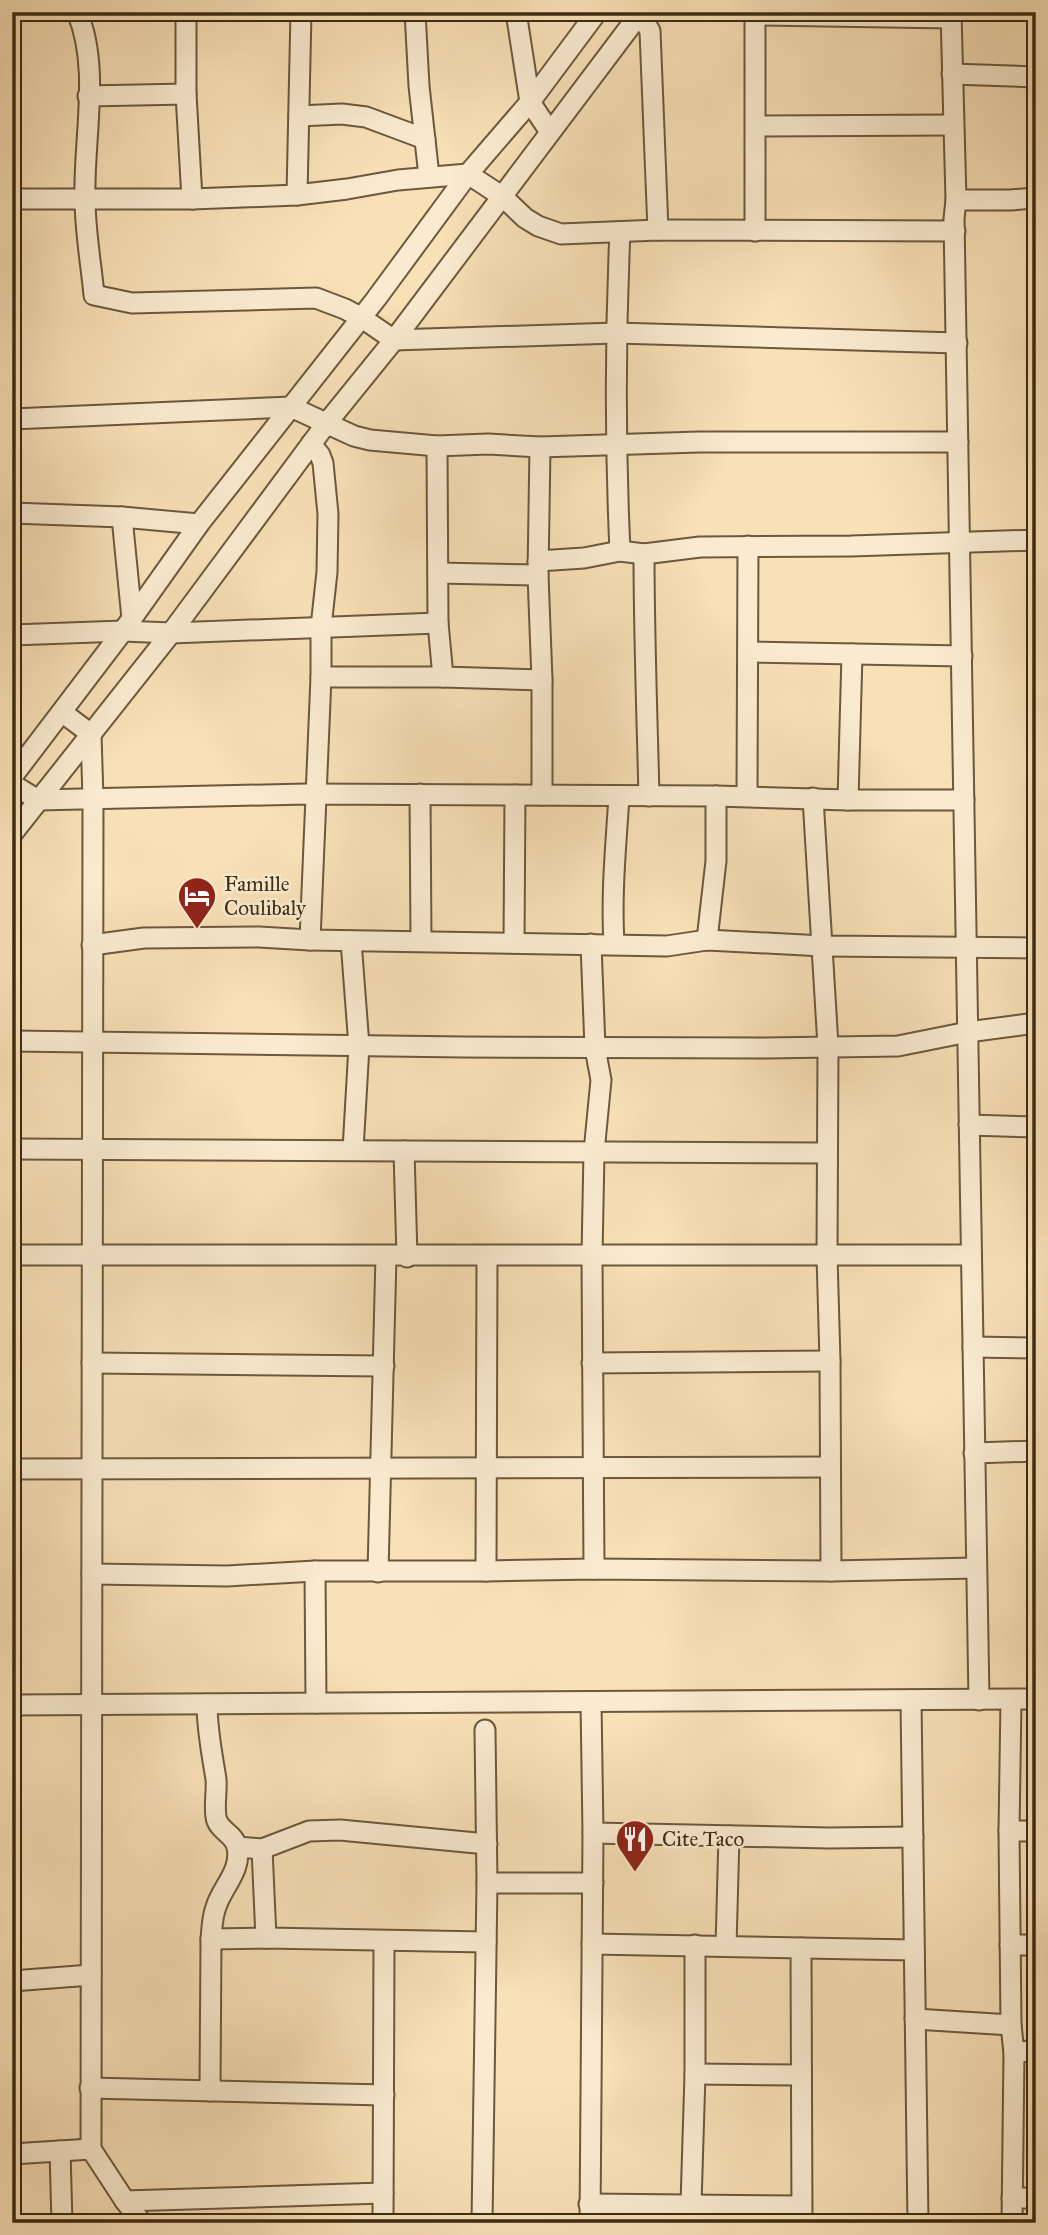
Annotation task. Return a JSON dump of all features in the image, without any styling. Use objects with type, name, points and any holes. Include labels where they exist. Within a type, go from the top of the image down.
[{"type":"street","points":[[77,12],[86,41],[88,96],[85,199],[94,295],[132,303],[316,298],[362,318],[394,340],[616,333],[957,343]]},
{"type":"street","points":[[186,12],[186,94],[192,199]]},
{"type":"street","points":[[297,195],[301,12]]},
{"type":"street","points":[[415,12],[419,86],[429,176]]},
{"type":"street","points":[[516,12],[530,102],[550,132]]},
{"type":"street","points":[[12,777],[63,713],[199,524],[362,318],[468,174],[530,102],[597,12]]},
{"type":"street","points":[[12,834],[171,633],[326,424],[394,340],[640,13],[650,31],[658,230]]},
{"type":"street","points":[[755,231],[755,14],[951,15],[979,1700]]},
{"type":"street","points":[[952,74],[1036,77]]},
{"type":"street","points":[[88,96],[186,94]]},
{"type":"street","points":[[299,116],[342,114],[366,117],[425,139]]},
{"type":"street","points":[[756,126],[953,125]]},
{"type":"street","points":[[12,199],[192,199],[297,195],[429,176],[468,174],[503,197],[538,226],[561,234],[658,230],[955,231]]},
{"type":"street","points":[[956,200],[1036,198]]},
{"type":"street","points":[[620,232],[615,444],[620,551]]},
{"type":"street","points":[[12,419],[291,407],[354,436],[437,446],[958,442]]},
{"type":"street","points":[[310,940],[321,627],[327,572],[328,513],[323,463],[311,444]]},
{"type":"street","points":[[437,446],[438,623],[443,677]]},
{"type":"street","points":[[540,447],[538,568],[542,795]]},
{"type":"street","points":[[12,513],[122,517],[199,524]]},
{"type":"street","points":[[122,517],[128,625]]},
{"type":"street","points":[[438,573],[538,568],[620,551],[644,554],[700,547],[1036,540]]},
{"type":"street","points":[[747,796],[748,547]]},
{"type":"street","points":[[644,554],[649,796]]},
{"type":"street","points":[[12,635],[128,625],[171,633],[438,623]]},
{"type":"street","points":[[748,652],[962,656]]},
{"type":"street","points":[[848,800],[852,654]]},
{"type":"street","points":[[321,677],[542,680]]},
{"type":"street","points":[[63,713],[91,734]]},
{"type":"street","points":[[91,734],[90,2149],[134,2215],[383,2193]]},
{"type":"street","points":[[12,784],[38,800],[420,794],[964,800]]},
{"type":"street","points":[[420,794],[421,942]]},
{"type":"street","points":[[514,943],[515,795]]},
{"type":"street","points":[[614,943],[612,905],[619,796]]},
{"type":"street","points":[[707,940],[716,861],[716,796]]},
{"type":"street","points":[[813,798],[828,1046],[827,1256],[831,1571]]},
{"type":"street","points":[[92,946],[144,938],[259,937],[667,946],[707,940],[823,946],[1036,948]]},
{"type":"street","points":[[351,941],[359,1045],[352,1150]]},
{"type":"street","points":[[591,944],[595,1048],[601,1080],[594,1152],[592,1256],[594,1569]]},
{"type":"street","points":[[12,1041],[595,1048],[898,1046],[968,1032],[1036,1023]]},
{"type":"street","points":[[969,1125],[1036,1127]]},
{"type":"street","points":[[12,1149],[827,1153]]},
{"type":"street","points":[[404,1151],[407,1256]]},
{"type":"street","points":[[12,1255],[971,1255]]},
{"type":"street","points":[[378,1572],[386,1256]]},
{"type":"street","points":[[486,1571],[487,1257]]},
{"type":"street","points":[[973,1348],[1036,1348]]},
{"type":"street","points":[[592,1363],[830,1361]]},
{"type":"street","points":[[92,1363],[384,1366]]},
{"type":"street","points":[[974,1453],[1036,1451]]},
{"type":"street","points":[[12,1469],[829,1466]]},
{"type":"street","points":[[92,1574],[227,1576],[315,1571],[831,1571],[976,1568]]},
{"type":"street","points":[[315,1571],[316,1703]]},
{"type":"street","points":[[12,1705],[1036,1699]]},
{"type":"street","points":[[911,1700],[918,2223]]},
{"type":"street","points":[[1011,1700],[1009,1831],[1011,2025],[1014,2053],[1012,2223]]},
{"type":"street","points":[[592,1702],[590,2213],[691,2204],[802,2214],[801,1948]]},
{"type":"street","points":[[207,1704],[209,1740],[216,1780],[216,1817],[220,1827],[231,1836],[237,1847],[236,1868],[216,1906],[211,1940],[209,2091]]},
{"type":"street","points":[[482,2223],[488,1883],[485,1730]]},
{"type":"street","points":[[237,1847],[262,1849],[309,1831],[340,1830],[487,1844]]},
{"type":"street","points":[[1009,1831],[1036,1831]]},
{"type":"street","points":[[593,1833],[913,1837]]},
{"type":"street","points":[[726,1946],[729,1836]]},
{"type":"street","points":[[262,1849],[266,1938]]},
{"type":"street","points":[[488,1883],[593,1883]]},
{"type":"street","points":[[211,1940],[266,1938],[486,1942]]},
{"type":"street","points":[[383,2223],[384,1942]]},
{"type":"street","points":[[593,1944],[914,1950]]},
{"type":"street","points":[[691,2204],[695,1945]]},
{"type":"street","points":[[1010,1945],[1036,1945]]},
{"type":"street","points":[[12,1981],[91,1975]]},
{"type":"street","points":[[915,2019],[1011,2025]]},
{"type":"street","points":[[1014,2053],[1036,2050]]},
{"type":"street","points":[[695,2074],[801,2075]]},
{"type":"street","points":[[90,2088],[384,2095]]},
{"type":"street","points":[[12,2154],[90,2149]]},
{"type":"street","points":[[60,2151],[62,2223]]},
{"type":"street","points":[[1012,2198],[1036,2198]]},
{"type":"place","name":"Famille Coulibaly","points":[[197,930]]},
{"type":"place","name":"Cite Taco","points":[[635,1873]]}]
